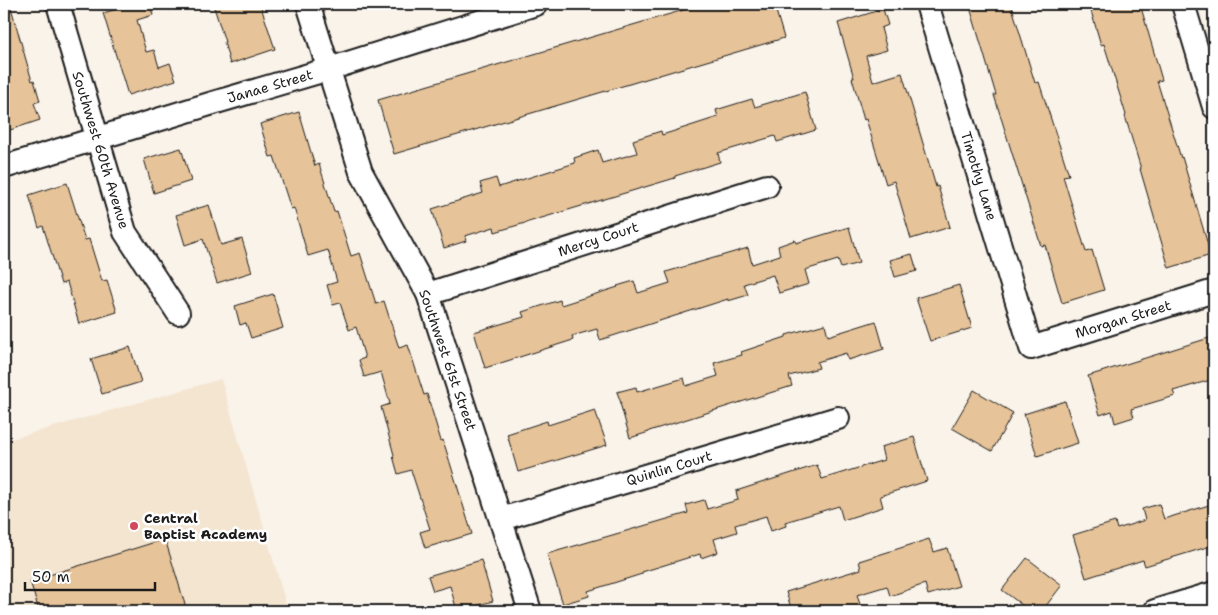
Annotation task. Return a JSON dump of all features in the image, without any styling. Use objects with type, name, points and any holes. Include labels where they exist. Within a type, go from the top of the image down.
[{"type":"street","name":"Southwest 60th Avenue","points":[[58,4],[125,232],[178,313]]},
{"type":"street","name":"Southwest 61st Street","points":[[308,4],[361,172],[428,294],[530,611]]},
{"type":"street","name":"Janae Street","points":[[4,168],[536,4]]},
{"type":"street","name":"Timothy Lane","points":[[927,4],[1031,348]]},
{"type":"street","points":[[1182,4],[1214,107]]},
{"type":"street","name":"Mercy Court","points":[[428,294],[767,186]]},
{"type":"street","name":"Morgan Street","points":[[1031,348],[1214,291]]},
{"type":"street","name":"Quinlin Court","points":[[501,519],[838,418]]},
{"type":"street","points":[[1155,611],[1214,593]]},
{"type":"shaded area","name":"Central Baptist Academy","points":[[221,379],[288,611],[4,611],[4,441]]},
{"type":"building","points":[[4,4],[10,4],[32,81],[34,80],[40,101],[34,103],[40,120],[4,132]]},
{"type":"building","points":[[135,4],[150,4],[153,15],[137,20],[146,52],[154,50],[159,67],[170,63],[176,80],[128,95],[103,13]]},
{"type":"building","points":[[213,4],[260,4],[275,49],[230,64]]},
{"type":"building","points":[[704,4],[774,4],[784,38],[394,154],[378,100]]},
{"type":"building","points":[[969,4],[1011,4],[1035,83],[1039,82],[1069,175],[1063,176],[1086,252],[1092,250],[1104,290],[1062,303],[1045,245],[1041,246],[1007,137]]},
{"type":"building","points":[[1089,4],[1140,4],[1162,80],[1157,81],[1211,255],[1169,268],[1126,115],[1104,44],[1101,45]]},
{"type":"building","points":[[883,9],[888,25],[881,28],[887,50],[866,56],[873,82],[902,73],[950,227],[911,239],[894,181],[886,184],[866,119],[864,120],[838,23]]},
{"type":"building","points":[[805,92],[816,130],[777,142],[775,136],[718,153],[720,162],[675,176],[675,178],[495,232],[494,227],[465,236],[466,241],[444,248],[432,209],[483,193],[480,183],[496,178],[499,187],[575,163],[574,158],[598,150],[602,163],[637,153],[633,140],[661,131],[662,135],[718,117],[716,110],[752,99],[755,107]]},
{"type":"building","points":[[299,112],[315,166],[319,164],[334,212],[337,211],[351,256],[360,253],[376,304],[384,301],[399,348],[408,345],[424,395],[427,394],[441,441],[443,440],[472,534],[425,548],[420,532],[430,529],[411,470],[398,474],[381,407],[390,404],[381,372],[364,377],[359,360],[365,358],[356,327],[349,330],[340,303],[333,305],[327,285],[337,282],[328,250],[308,256],[294,208],[291,209],[274,156],[270,157],[260,124]]},
{"type":"building","points":[[181,148],[191,181],[154,193],[144,159]]},
{"type":"building","points":[[67,183],[85,240],[89,239],[102,281],[107,280],[117,312],[79,324],[67,282],[61,284],[43,226],[39,228],[29,195]]},
{"type":"building","points":[[209,205],[221,245],[242,239],[252,272],[217,283],[203,239],[185,245],[176,215]]},
{"type":"building","points":[[849,227],[859,263],[841,268],[838,260],[805,270],[809,284],[779,293],[773,275],[744,284],[748,295],[728,301],[728,299],[600,340],[597,329],[572,336],[573,340],[485,368],[474,332],[524,317],[522,312],[560,300],[561,305],[634,281],[638,293],[670,283],[666,272],[748,248],[752,264],[780,255],[778,246],[795,240],[796,243]]},
{"type":"building","points":[[912,254],[917,271],[895,277],[890,260]]},
{"type":"building","points":[[959,285],[972,328],[930,341],[916,298]]},
{"type":"building","points":[[273,294],[283,328],[251,338],[246,323],[240,325],[235,306]]},
{"type":"building","points":[[876,321],[884,349],[848,360],[846,353],[817,362],[819,368],[789,376],[792,386],[630,438],[617,392],[636,387],[637,392],[684,378],[686,386],[718,376],[714,363],[742,355],[741,352],[786,337],[786,335],[825,324],[828,336]]},
{"type":"building","points":[[1209,338],[1214,355],[1214,379],[1173,391],[1175,396],[1131,409],[1134,417],[1115,423],[1112,411],[1100,415],[1088,376]]},
{"type":"building","points":[[130,347],[141,382],[102,394],[91,359]]},
{"type":"building","points":[[974,390],[1013,413],[992,451],[952,428]]},
{"type":"building","points":[[1065,401],[1078,443],[1037,456],[1024,414]]},
{"type":"building","points":[[595,410],[607,445],[518,472],[507,434],[547,421],[548,425]]},
{"type":"building","points":[[914,437],[927,481],[880,496],[883,507],[843,520],[839,506],[785,522],[786,526],[771,531],[766,516],[735,525],[737,532],[714,539],[718,552],[701,558],[700,554],[642,572],[642,574],[588,591],[589,596],[563,604],[547,554],[688,513],[686,505],[704,500],[707,509],[738,500],[736,491],[817,465],[822,479],[884,460],[881,447]]},
{"type":"building","points":[[1159,504],[1164,519],[1209,505],[1214,521],[1214,545],[1145,566],[1143,560],[1086,578],[1073,535],[1115,522],[1117,529],[1145,520],[1142,509]]},
{"type":"building","points":[[165,539],[187,611],[39,611],[30,581]]},
{"type":"building","points":[[929,539],[934,552],[947,548],[959,586],[928,595],[925,584],[890,596],[887,586],[857,595],[862,611],[792,611],[786,592],[861,569],[859,561]]},
{"type":"building","points":[[1027,558],[1062,585],[1042,611],[1030,611],[1002,590]]},
{"type":"building","points":[[481,560],[493,601],[457,611],[450,586],[433,591],[428,576]]},
{"type":"place","name":"Central Baptist Academy","points":[[134,526]]}]
